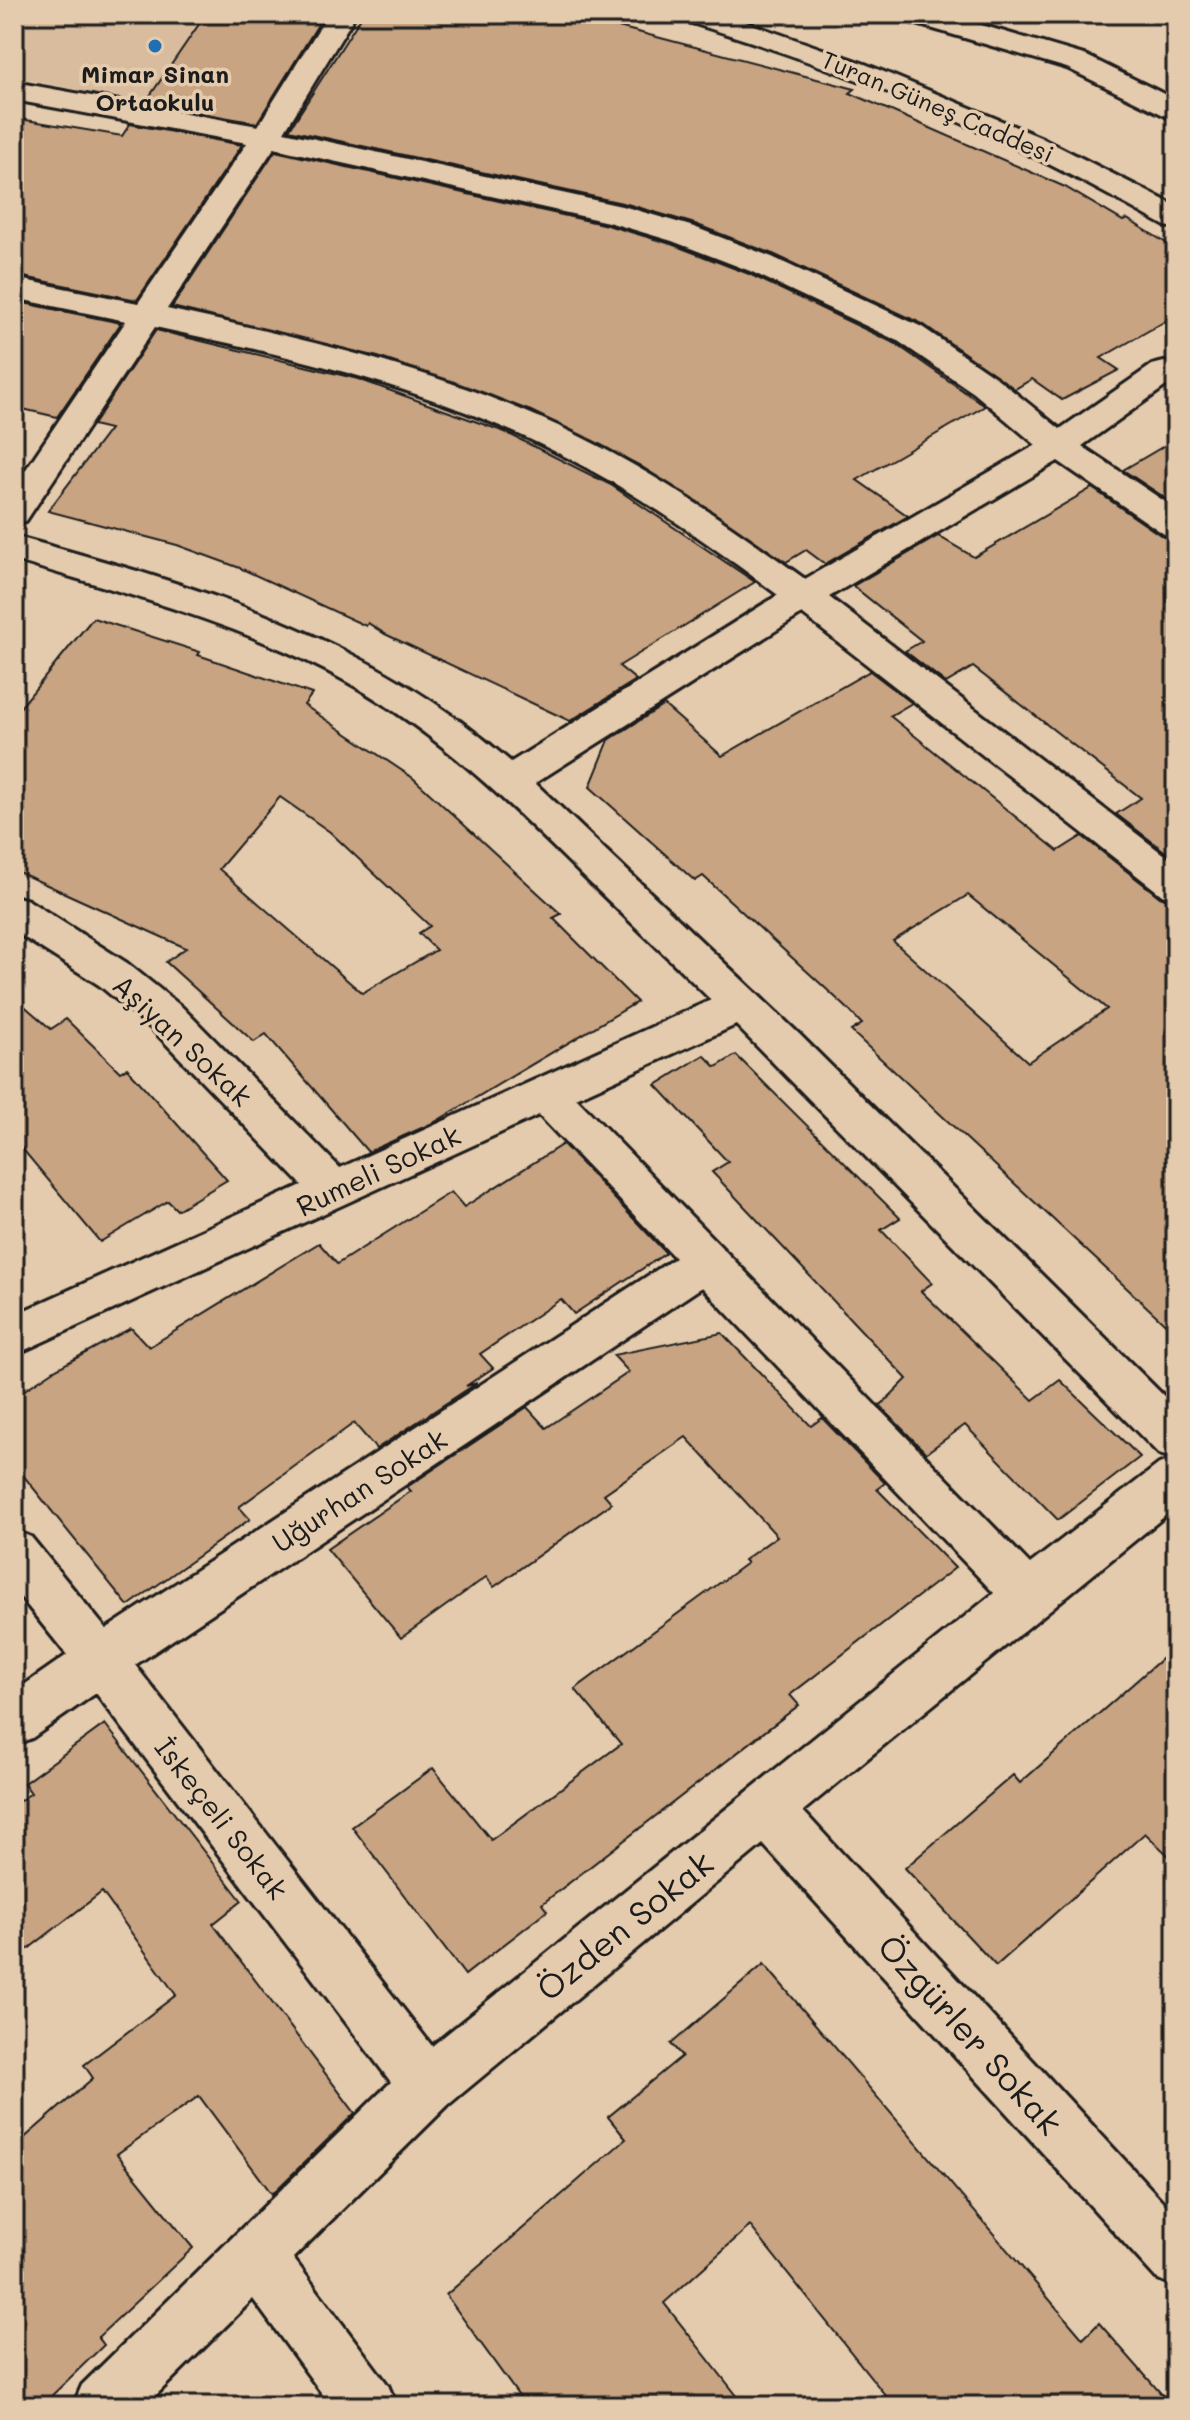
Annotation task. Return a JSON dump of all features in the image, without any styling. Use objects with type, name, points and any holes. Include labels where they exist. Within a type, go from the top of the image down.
[{"type":"street","points":[[14,513],[266,137],[342,14]]},
{"type":"street","name":"Turan Güneş Caddesi","points":[[692,14],[800,49],[974,117],[1059,155],[1176,219]]},
{"type":"street","points":[[913,14],[1077,62],[1176,112]]},
{"type":"street","points":[[14,91],[266,137],[615,214],[683,234],[761,264],[910,334],[986,386],[1059,446],[1176,526]]},
{"type":"street","points":[[14,288],[147,315],[409,380],[518,421],[638,484],[804,596],[1176,885]]},
{"type":"street","points":[[508,782],[804,596],[1059,446],[1172,372]]},
{"type":"street","points":[[14,548],[249,621],[314,649],[385,687],[445,729],[508,782],[742,1004],[1176,1439]]},
{"type":"street","name":"Aşiyan Sokak","points":[[14,911],[113,974],[167,1018],[334,1190]]},
{"type":"street","name":"Rumeli Sokak","points":[[14,1336],[742,1004]]},
{"type":"street","points":[[545,1094],[1028,1595]]},
{"type":"street","name":"Uğurhan Sokak","points":[[14,1721],[101,1660],[706,1261]]},
{"type":"street","name":"Özden Sokak","points":[[103,2406],[428,2085],[1028,1595],[1176,1479]]},
{"type":"street","name":"İskeçeli Sokak","points":[[14,1552],[101,1660],[428,2085]]},
{"type":"street","name":"Özgürler Sokak","points":[[766,1809],[1176,2258]]},
{"type":"street","points":[[255,2254],[367,2406]]},
{"type":"shaded area","name":"Mimar Sinan Ortaokulu","points":[[14,14],[316,14],[245,123],[14,77]]},
{"type":"building","points":[[206,14],[260,14],[319,23],[257,123],[145,103]]},
{"type":"building","points":[[363,14],[538,14],[611,25],[855,89],[850,93],[1065,187],[1176,249],[1176,315],[1101,358],[1119,370],[1062,400],[1032,379],[1015,389],[923,324],[773,254],[695,224],[627,204],[289,130]]},
{"type":"building","points":[[14,118],[122,136],[130,124],[242,145],[137,300],[14,275]]},
{"type":"building","points":[[275,151],[607,225],[671,244],[749,274],[896,344],[985,406],[857,480],[908,516],[825,564],[806,550],[786,562],[639,465],[531,411],[378,357],[172,307]]},
{"type":"building","points":[[14,301],[121,323],[57,417],[14,407]]},
{"type":"building","points":[[156,330],[358,379],[505,432],[611,485],[755,582],[619,666],[636,680],[570,721],[385,634],[368,623],[366,626],[240,568],[177,545],[48,511],[110,429],[93,425]]},
{"type":"building","points":[[1176,439],[1176,505],[1123,470]]},
{"type":"building","points":[[1092,488],[1162,536],[1176,541],[1176,860],[1116,814],[1141,798],[973,667],[946,683],[905,651],[922,641],[853,586],[938,536],[974,557]]},
{"type":"building","points":[[93,618],[200,652],[198,655],[312,694],[304,705],[413,778],[561,914],[553,918],[637,1002],[435,1122],[368,1152],[266,1034],[254,1042],[166,962],[186,948],[14,870],[14,715]],"holes":[[[280,797],[330,832],[430,926],[419,933],[436,950],[362,993],[219,869]]]},
{"type":"building","points":[[870,671],[912,703],[890,716],[1058,851],[1082,836],[1160,897],[1176,903],[1176,1334],[851,1031],[862,1024],[846,1007],[703,876],[695,881],[590,787],[609,740],[664,705],[722,756]],"holes":[[[968,895],[1107,1009],[1028,1062],[893,941]]]},
{"type":"building","points":[[14,997],[51,1029],[66,1019],[120,1072],[127,1068],[227,1180],[177,1210],[168,1201],[100,1242],[14,1139]]},
{"type":"building","points":[[704,1055],[716,1067],[736,1055],[900,1218],[881,1230],[932,1283],[921,1291],[1033,1400],[1060,1380],[1140,1457],[1058,1520],[965,1425],[926,1453],[880,1406],[907,1379],[712,1172],[728,1162],[656,1085]]},
{"type":"building","points":[[563,1144],[666,1253],[574,1314],[561,1299],[480,1354],[493,1368],[466,1386],[477,1383],[376,1449],[354,1423],[239,1507],[250,1519],[128,1606],[14,1464],[14,1397],[56,1369],[131,1328],[149,1347],[319,1243],[337,1264],[451,1192],[464,1207]]},
{"type":"building","points":[[722,1333],[811,1426],[822,1418],[885,1483],[877,1489],[955,1568],[790,1695],[799,1705],[542,1904],[547,1911],[465,1975],[352,1827],[433,1768],[491,1840],[621,1744],[575,1689],[747,1563],[744,1560],[777,1536],[686,1437],[604,1494],[612,1503],[494,1587],[486,1577],[401,1638],[327,1549],[411,1491],[407,1487],[527,1407],[546,1428],[629,1372],[613,1355]]},
{"type":"building","points":[[1176,1646],[1176,1863],[1145,1833],[996,1966],[905,1868],[1013,1775],[1020,1783]]},
{"type":"building","points":[[105,1724],[242,1901],[213,1924],[355,2113],[272,2194],[199,2096],[117,2154],[193,2248],[98,2337],[104,2345],[41,2406],[29,2406],[14,2388],[14,2147],[93,2078],[84,2065],[176,1995],[102,1892],[14,1960],[14,1805],[31,1793],[24,1783]]},
{"type":"building","points":[[764,1964],[1083,2339],[1099,2323],[1172,2406],[894,2406],[750,2226],[664,2303],[745,2406],[526,2406],[446,2295],[626,2139],[608,2117],[682,2056],[671,2044]]},
{"type":"place","name":"Mimar Sinan Ortaokulu","points":[[155,46]]}]
